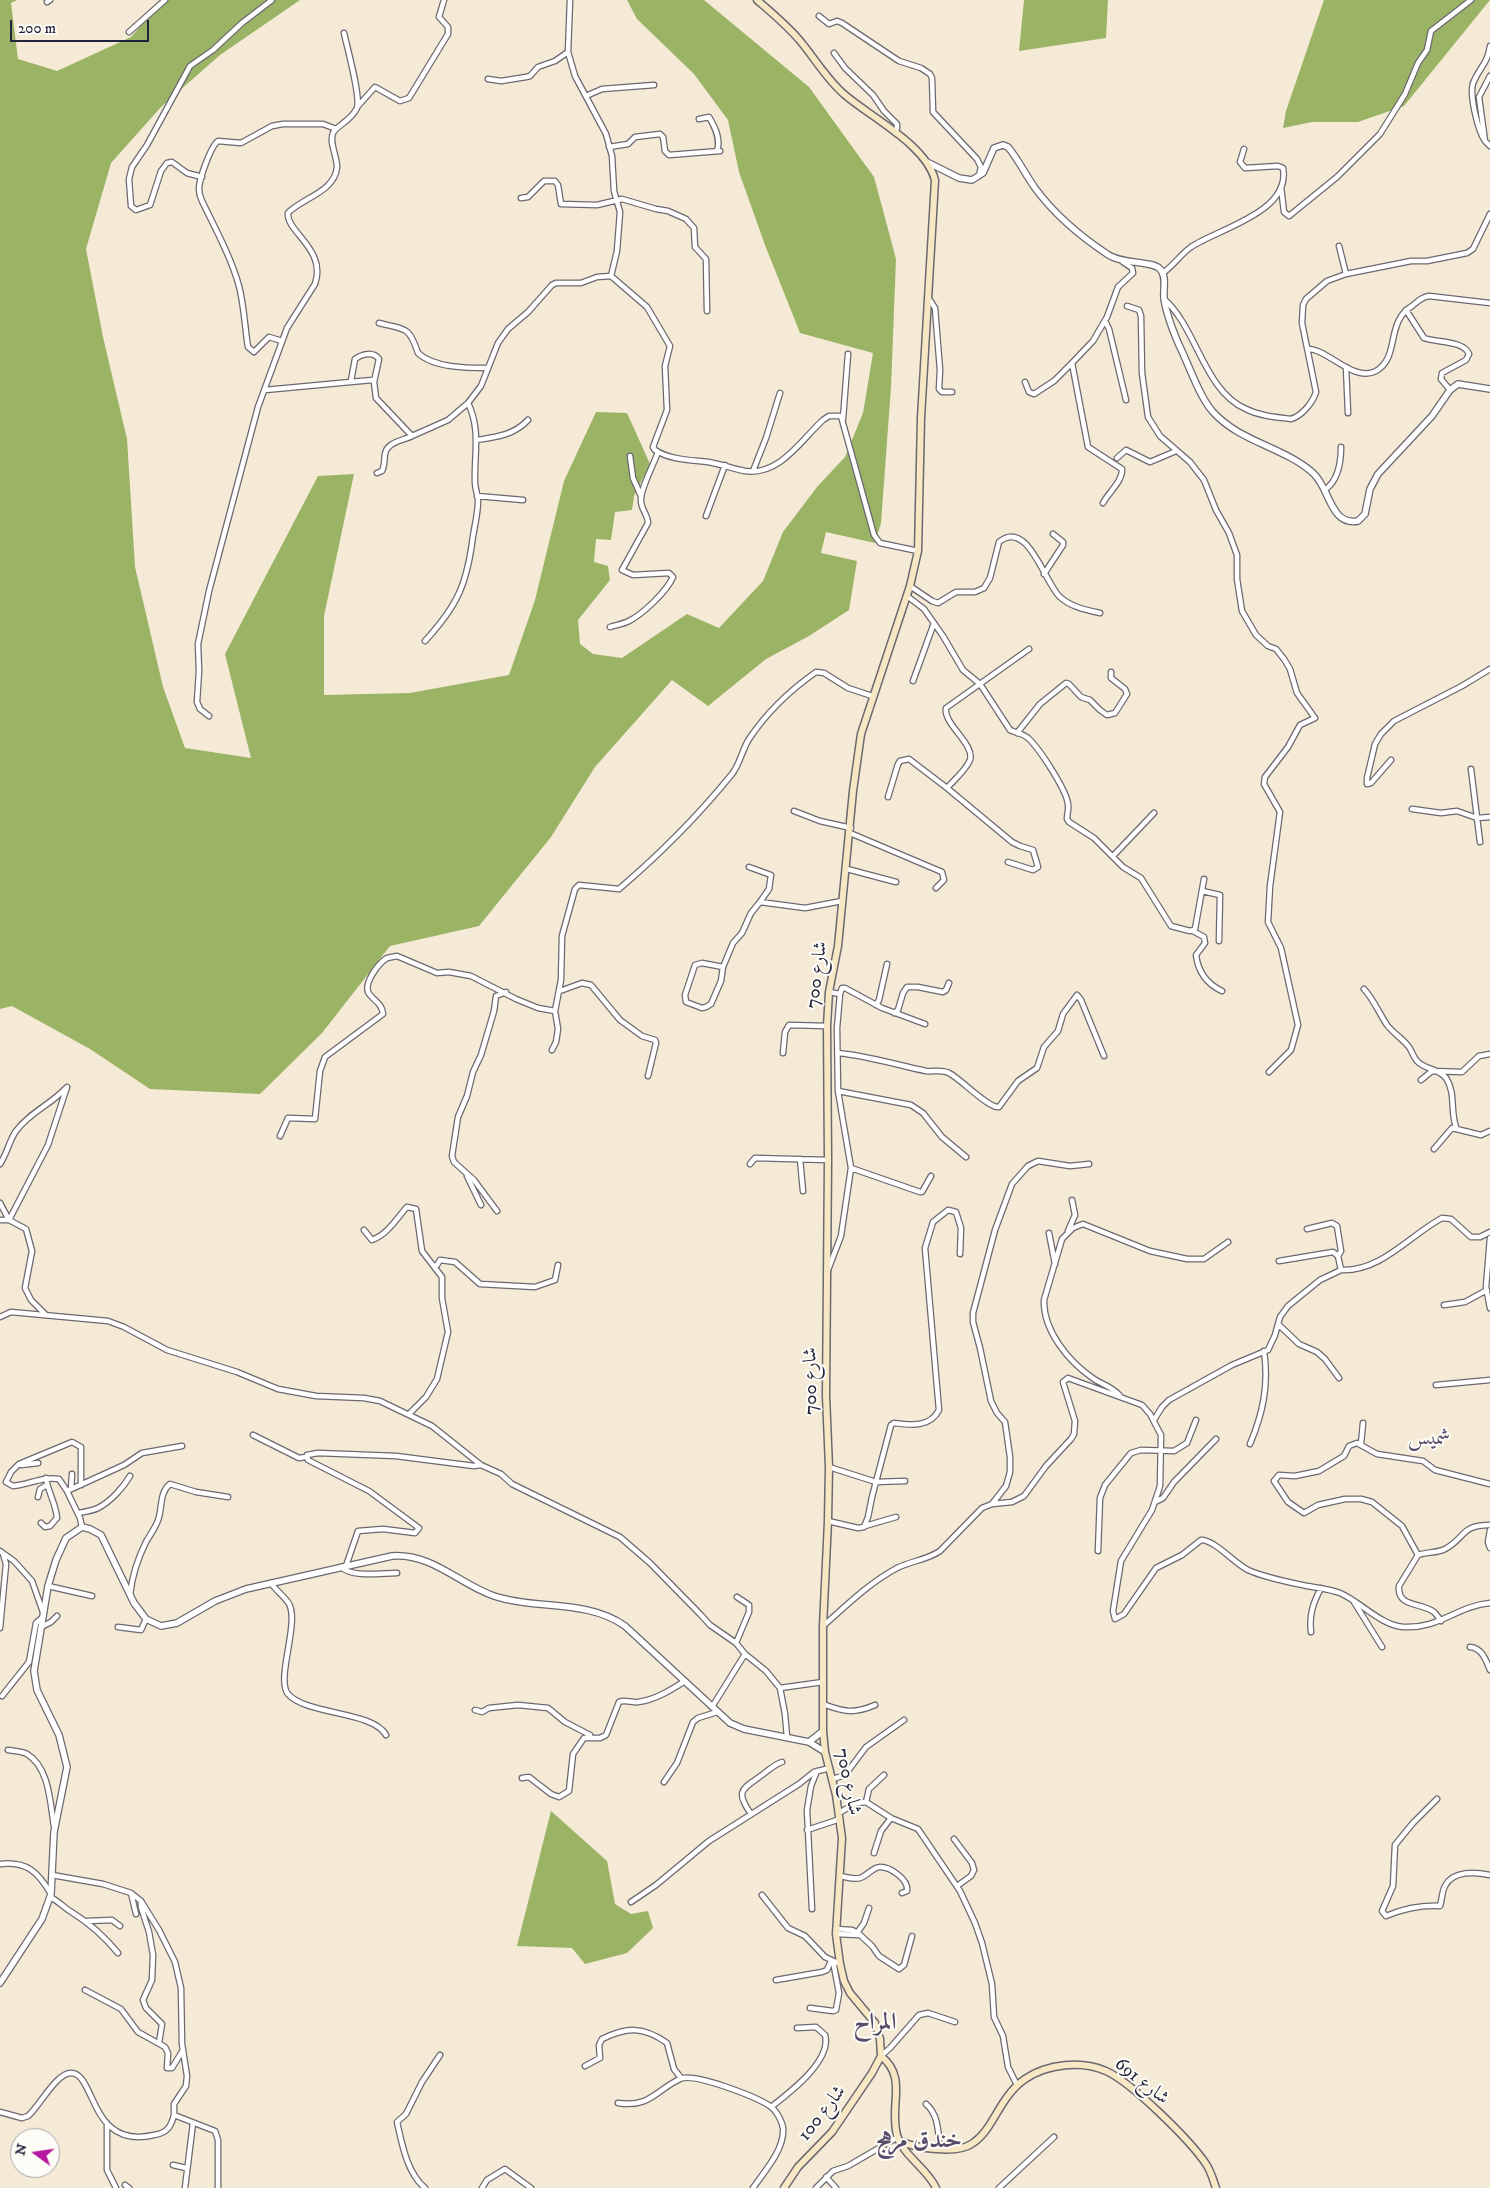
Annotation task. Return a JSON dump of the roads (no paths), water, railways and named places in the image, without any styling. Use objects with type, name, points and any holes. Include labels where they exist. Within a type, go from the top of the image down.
[{"type":"main road","points":[[757,0],[794,34],[815,62],[844,94],[914,148],[926,162],[935,180]]},
{"type":"main road","name":"شارع 700","points":[[881,2056],[880,2039],[875,2023],[850,1993],[834,1962],[842,1845],[840,1816],[822,1731],[823,1626],[829,1467],[826,1273],[828,1160],[827,1026],[829,992],[838,946],[853,791],[861,734],[872,696],[907,596],[918,551],[922,418],[935,180]]},
{"type":"main road","points":[[881,2056],[890,2063],[896,2077],[895,2124],[898,2139],[906,2152],[927,2173],[936,2188]]},
{"type":"main road","name":"شارع 100","points":[[784,2188],[798,2167],[836,2126],[872,2073],[881,2056]]},
{"type":"main road","name":"شارع 691","points":[[898,2139],[910,2146],[940,2149],[961,2148],[974,2143],[1009,2092],[1017,2085],[1040,2071],[1058,2067],[1085,2065],[1105,2070],[1137,2093],[1195,2150],[1207,2165],[1216,2188]]},
{"type":"street","points":[[129,32],[165,0]]},
{"type":"street","points":[[202,177],[190,174],[172,162],[167,163],[161,171],[150,205],[136,210],[131,206],[129,179],[132,167],[147,145],[190,66],[213,50],[272,0]]},
{"type":"street","points":[[209,716],[200,709],[197,702],[198,644],[208,591],[258,407],[287,328],[315,284],[317,277],[317,268],[309,247],[289,220],[288,213],[322,190],[331,179],[337,167],[332,138],[336,129],[348,121],[357,107],[375,87],[400,101],[409,98],[448,34],[448,27],[439,16],[444,0]]},
{"type":"street","points":[[570,0],[568,52],[575,76],[606,134],[612,156],[612,182],[621,216],[611,276]]},
{"type":"street","points":[[1244,149],[1240,162],[1244,168],[1278,166],[1283,168],[1284,212],[1289,216],[1344,170],[1380,134],[1405,94],[1418,63],[1427,50],[1431,31],[1471,0]]},
{"type":"street","points":[[819,16],[829,24],[837,21],[842,23],[899,61],[921,68],[930,74],[932,78],[933,112],[977,159],[980,167],[979,177]]},
{"type":"street","points":[[344,33],[358,96],[357,107]]},
{"type":"street","points":[[1490,46],[1489,57],[1472,83],[1473,103],[1480,135],[1490,146]]},
{"type":"street","points":[[488,79],[501,81],[530,76],[538,67],[555,61],[568,52]]},
{"type":"street","points":[[834,53],[847,70],[873,95],[884,111],[897,124],[898,128],[895,133]]},
{"type":"street","points":[[1485,141],[1478,97],[1490,76]]},
{"type":"street","points":[[586,96],[602,89],[654,85]]},
{"type":"street","points":[[610,147],[628,144],[635,137],[660,134],[663,137],[665,151],[669,155],[719,151],[714,125],[709,117],[699,119]]},
{"type":"street","points":[[282,341],[269,337],[254,352],[248,348],[247,325],[242,308],[240,289],[234,270],[199,194],[202,177],[214,145],[218,141],[241,143],[272,126],[283,124],[326,124],[336,129]]},
{"type":"street","points":[[926,162],[966,180],[972,180],[979,177],[986,169],[994,148],[1003,145],[1008,147],[1041,196],[1062,219],[1098,249],[1132,268],[1133,273],[1118,287],[1105,321],[1093,341],[1054,381],[1034,394],[1028,392],[1025,382]]},
{"type":"street","points":[[935,180],[942,169]]},
{"type":"street","points":[[520,198],[528,197],[539,183],[546,180],[557,183],[561,204],[597,204],[622,199],[656,210],[668,211],[690,222],[694,228],[695,246],[706,259],[707,311]]},
{"type":"street","points":[[1163,273],[1192,247],[1263,210],[1282,187]]},
{"type":"street","points":[[1164,299],[1181,318],[1217,384],[1233,401],[1252,412],[1291,419],[1302,412],[1316,392],[1302,323],[1303,305],[1306,299],[1320,285],[1346,274],[1411,261],[1427,261],[1467,253],[1473,249],[1490,214]]},
{"type":"street","points":[[1339,246],[1346,274]]},
{"type":"street","points":[[1123,262],[1154,265],[1163,273],[1164,299],[1169,319],[1178,342],[1212,411],[1246,436],[1302,464],[1319,478],[1326,489],[1334,512],[1349,521],[1362,518],[1365,514],[1370,489],[1378,474],[1432,416],[1450,390],[1458,384],[1490,389]]},
{"type":"street","points":[[377,473],[382,471],[384,467],[389,445],[448,420],[468,403],[480,386],[492,355],[508,329],[528,312],[552,285],[556,283],[581,283],[592,278],[611,276],[647,307],[670,346],[665,366],[667,410],[653,448],[658,452],[678,459],[754,471],[766,468],[792,453],[815,427],[829,416],[841,416],[843,419]]},
{"type":"street","points":[[1308,349],[1315,350],[1346,367],[1367,374],[1381,367],[1392,350],[1399,319],[1406,310],[1421,299],[1429,296],[1490,303]]},
{"type":"street","points":[[929,299],[935,308],[940,370],[939,389],[942,392],[952,392]]},
{"type":"street","points":[[1128,306],[1138,310],[1141,316],[1142,373],[1148,417],[1160,436],[1190,462],[1204,480],[1229,534],[1238,559],[1237,579],[1240,605],[1245,618],[1256,634],[1268,646],[1276,649],[1284,659],[1297,693],[1315,718],[1300,725],[1288,747],[1265,777],[1264,784],[1280,812],[1270,886],[1268,922],[1281,948],[1298,1025],[1291,1050],[1269,1072]]},
{"type":"street","points":[[1406,310],[1424,338],[1462,347],[1468,351],[1469,354],[1466,360],[1442,373],[1441,379],[1450,390]]},
{"type":"street","points":[[1105,321],[1109,329],[1126,400]]},
{"type":"street","points":[[379,323],[408,331],[414,339],[418,353],[432,361],[447,365],[488,368]]},
{"type":"street","points":[[351,381],[354,359],[363,354],[372,354],[379,359],[374,382],[376,398],[412,436]]},
{"type":"street","points":[[848,354],[843,419],[849,450],[874,535],[880,543],[918,551]]},
{"type":"street","points":[[1072,362],[1088,447],[1122,469],[1121,478],[1103,504]]},
{"type":"street","points":[[1346,367],[1348,413]]},
{"type":"street","points":[[265,390],[351,381],[368,380],[374,382]]},
{"type":"street","points":[[754,471],[780,393]]},
{"type":"street","points":[[424,642],[448,615],[465,582],[470,559],[477,496],[475,484],[477,440],[476,424],[468,403]]},
{"type":"street","points":[[477,440],[512,433],[528,420]]},
{"type":"street","points":[[1326,489],[1333,484],[1337,475],[1341,447]]},
{"type":"street","points":[[1117,458],[1126,450],[1150,462],[1176,451]]},
{"type":"street","points":[[641,496],[658,452]]},
{"type":"street","points":[[610,627],[629,621],[638,615],[664,592],[673,577],[669,573],[633,575],[622,570],[648,523],[641,496],[633,478],[630,456]]},
{"type":"street","points":[[706,516],[725,465]]},
{"type":"street","points":[[477,496],[522,500]]},
{"type":"street","points":[[1044,574],[1063,545],[1063,542],[1053,534]]},
{"type":"street","points":[[910,586],[938,603],[956,592],[978,591],[984,588],[990,578],[999,542],[1008,537],[1014,537],[1026,542],[1056,592],[1068,603],[1100,613]]},
{"type":"street","points":[[907,596],[918,603],[944,636],[963,670],[980,684],[1010,730],[1030,740],[1054,774],[1067,798],[1066,819],[1094,838],[1124,867],[1146,883],[1171,926],[1193,931],[1204,936],[1205,943],[1196,955],[1197,962],[1211,986],[1222,991]]},
{"type":"street","points":[[913,681],[934,623]]},
{"type":"street","points":[[947,788],[968,762],[970,756],[968,749],[946,715],[945,710],[952,702],[1029,649]]},
{"type":"street","points":[[1391,760],[1371,784],[1367,784],[1375,744],[1381,734],[1394,721],[1490,669]]},
{"type":"street","points":[[552,1050],[556,1042],[558,1029],[554,1011],[560,991],[562,936],[575,889],[579,885],[619,889],[636,874],[680,834],[733,773],[748,741],[778,702],[816,672],[824,673],[848,688],[872,696]]},
{"type":"street","points":[[1017,732],[1040,704],[1066,683],[1081,697],[1093,702],[1103,713],[1107,715],[1115,713],[1125,699],[1127,691],[1113,681],[1111,672]]},
{"type":"street","points":[[888,797],[898,764],[904,759],[909,759],[1012,842],[1033,850],[1038,868],[1033,870],[1008,862]]},
{"type":"street","points":[[1471,769],[1480,842]]},
{"type":"street","points":[[1412,809],[1441,813],[1457,811],[1477,818],[1490,817]]},
{"type":"street","points":[[794,811],[850,830],[942,872],[944,880],[936,888]]},
{"type":"street","points":[[1113,856],[1154,813]]},
{"type":"street","points":[[724,967],[702,963],[695,964],[685,995],[686,1002],[702,1008],[709,1006],[721,981],[733,942],[742,934],[751,913],[769,889],[771,875],[749,868]]},
{"type":"street","points":[[846,869],[896,882]]},
{"type":"street","points":[[1193,931],[1196,926],[1204,879]]},
{"type":"street","points":[[1202,891],[1220,895],[1219,941]]},
{"type":"street","points":[[760,902],[804,908],[842,901]]},
{"type":"street","points":[[280,1136],[288,1118],[315,1119],[320,1071],[326,1056],[383,1014],[378,1001],[369,994],[368,990],[372,974],[387,958],[397,956],[436,973],[449,972],[471,976],[538,1008],[554,1011]]},
{"type":"street","points":[[876,1005],[879,1000],[887,964]]},
{"type":"street","points":[[560,991],[582,983],[591,986],[620,1020],[642,1036],[655,1040],[656,1043],[648,1076]]},
{"type":"street","points":[[894,1012],[900,1007],[903,993],[907,987],[918,987],[943,992],[949,983]]},
{"type":"street","points":[[826,1273],[841,1236],[851,1168],[838,1091],[837,1028],[842,988],[876,1005],[925,1024]]},
{"type":"street","points":[[1364,990],[1370,996],[1388,1026],[1408,1046],[1416,1060],[1424,1067],[1462,1072],[1479,1056],[1490,1054]]},
{"type":"street","points":[[481,1205],[467,1176],[454,1162],[452,1156],[456,1141],[458,1117],[473,1072],[481,1055],[494,1011],[496,996],[506,992]]},
{"type":"street","points":[[829,992],[840,994]]},
{"type":"street","points":[[838,1053],[860,1055],[928,1071],[948,1072],[975,1091],[991,1106],[997,1108],[1018,1081],[1037,1068],[1044,1048],[1058,1031],[1063,1014],[1077,995],[1081,1000],[1104,1056]]},
{"type":"street","points":[[784,1053],[785,1032],[789,1024],[827,1026]]},
{"type":"street","points":[[1421,1080],[1432,1071],[1438,1070]]},
{"type":"street","points":[[1438,1070],[1446,1078],[1451,1090],[1452,1117],[1456,1127],[1471,1134],[1481,1135],[1490,1131]]},
{"type":"street","points":[[0,1164],[16,1131],[42,1107],[57,1098],[67,1086],[48,1145],[9,1220]]},
{"type":"street","points":[[838,1091],[911,1105],[923,1113],[942,1137],[966,1157]]},
{"type":"street","points":[[1434,1149],[1449,1130],[1456,1127]]},
{"type":"street","points":[[750,1164],[755,1158],[828,1160]]},
{"type":"street","points":[[800,1159],[803,1191]]},
{"type":"street","points":[[823,1626],[854,1599],[885,1576],[907,1563],[934,1556],[978,1511],[992,1504],[1006,1486],[1010,1472],[1010,1457],[1005,1422],[996,1413],[992,1401],[972,1322],[972,1313],[995,1230],[1012,1184],[1028,1166],[1038,1161],[1070,1166],[1090,1164]]},
{"type":"street","points":[[851,1168],[922,1192],[932,1176]]},
{"type":"street","points":[[467,1176],[474,1180],[497,1212]]},
{"type":"street","points":[[1066,1235],[1075,1215],[1072,1200]]},
{"type":"street","points":[[0,1204],[9,1220]]},
{"type":"street","points":[[364,1230],[372,1240],[378,1238],[387,1232],[407,1207],[411,1206],[416,1209],[422,1251],[442,1277],[443,1303],[448,1332],[438,1380],[409,1414]]},
{"type":"street","points":[[864,1527],[892,1424],[922,1424],[935,1417],[939,1410],[925,1248],[933,1222],[948,1210],[956,1212],[960,1220],[960,1254]]},
{"type":"street","points":[[1154,1420],[1169,1400],[1232,1365],[1268,1350],[1272,1344],[1278,1324],[1288,1306],[1320,1280],[1341,1270],[1351,1270],[1372,1264],[1404,1245],[1442,1218],[1451,1219],[1471,1237],[1480,1237],[1490,1232]]},
{"type":"street","points":[[0,1220],[9,1220],[26,1229],[32,1251],[25,1288],[31,1300],[46,1314]]},
{"type":"street","points":[[1307,1229],[1332,1223],[1337,1226],[1341,1251],[1338,1256]]},
{"type":"street","points":[[1121,1397],[1114,1389],[1087,1374],[1064,1352],[1052,1332],[1043,1310],[1044,1300],[1062,1239],[1073,1228],[1083,1224],[1150,1251],[1198,1260],[1204,1259],[1228,1242]]},
{"type":"street","points":[[1049,1233],[1055,1264]]},
{"type":"street","points":[[1490,1238],[1487,1290],[1490,1308]]},
{"type":"street","points":[[1280,1262],[1333,1252],[1338,1256],[1341,1270]]},
{"type":"street","points":[[434,1266],[438,1265],[440,1260],[455,1262],[480,1284],[522,1288],[535,1287],[555,1280],[558,1265]]},
{"type":"street","points":[[1444,1305],[1465,1302],[1487,1290]]},
{"type":"street","points":[[0,1317],[12,1312],[108,1321],[167,1350],[237,1372],[278,1389],[316,1396],[364,1398],[380,1401],[432,1426],[481,1465],[501,1474],[512,1484],[620,1537],[650,1563],[710,1626],[736,1643],[745,1654],[766,1671],[780,1688],[787,1737]]},
{"type":"street","points":[[1278,1324],[1299,1344],[1317,1352],[1332,1367],[1339,1378]]},
{"type":"street","points":[[1250,1444],[1260,1420],[1265,1398],[1267,1372],[1264,1351]]},
{"type":"street","points":[[992,1504],[1006,1504],[1024,1496],[1074,1434],[1075,1421],[1064,1385],[1065,1379],[1071,1379],[1142,1405],[1154,1420],[1160,1435],[1161,1477],[1155,1502],[1120,1560],[1112,1612],[1115,1619],[1124,1614],[1156,1568],[1182,1555],[1201,1540],[1210,1542],[1248,1569],[1288,1582],[1338,1592],[1383,1619],[1401,1627],[1424,1626],[1441,1621],[1470,1607],[1490,1603]]},
{"type":"street","points":[[1436,1385],[1490,1380]]},
{"type":"street","points":[[1098,1551],[1100,1498],[1105,1484],[1131,1453],[1140,1450],[1174,1451],[1187,1443],[1196,1420]]},
{"type":"street","points":[[1361,1444],[1363,1423]]},
{"type":"street","points":[[253,1434],[299,1458],[306,1458],[369,1492],[419,1528],[416,1533],[383,1529],[358,1531],[344,1566],[346,1571],[365,1573],[397,1572]]},
{"type":"street","points":[[1155,1502],[1163,1498],[1174,1482],[1216,1439]]},
{"type":"street","points":[[81,1485],[81,1447],[72,1442],[19,1464],[6,1482],[9,1485],[20,1486],[46,1478],[59,1479],[69,1490],[82,1527]]},
{"type":"street","points":[[1418,1555],[1402,1526],[1372,1502],[1362,1499],[1345,1498],[1318,1505],[1304,1513],[1288,1502],[1275,1484],[1275,1479],[1278,1476],[1295,1476],[1319,1471],[1344,1456],[1352,1444],[1361,1444],[1377,1454],[1423,1461],[1435,1470],[1490,1484]]},
{"type":"street","points":[[69,1490],[124,1465],[142,1453],[182,1446]]},
{"type":"street","points":[[306,1458],[307,1455],[312,1453],[370,1454],[474,1466],[481,1465]]},
{"type":"street","points":[[19,1464],[38,1463]]},
{"type":"street","points":[[829,1467],[876,1482],[905,1481]]},
{"type":"street","points":[[69,1490],[72,1474]]},
{"type":"street","points":[[78,1513],[97,1509],[125,1485],[130,1476]]},
{"type":"street","points":[[41,1523],[45,1527],[50,1526],[57,1518],[54,1503],[46,1485],[46,1478]]},
{"type":"street","points":[[130,1595],[138,1563],[146,1542],[157,1523],[166,1487],[170,1484],[196,1492],[228,1497]]},
{"type":"street","points":[[38,1497],[40,1489],[46,1485]]},
{"type":"street","points":[[828,1521],[858,1528],[896,1517]]},
{"type":"street","points":[[1441,1621],[1434,1612],[1405,1602],[1398,1586],[1418,1555],[1438,1552],[1449,1547],[1471,1526],[1490,1525]]},
{"type":"street","points":[[82,1527],[97,1532],[105,1541],[130,1595],[146,1619],[156,1625],[174,1624],[226,1596],[271,1582],[392,1556],[410,1556],[431,1563],[485,1592],[501,1598],[603,1614],[624,1626],[730,1723],[744,1730],[809,1742],[825,1752]]},
{"type":"street","points":[[0,1983],[42,1919],[50,1896],[55,1828],[67,1767],[59,1735],[34,1682],[48,1586],[66,1538],[82,1527]]},
{"type":"street","points":[[1490,1530],[1488,1542],[1490,1548]]},
{"type":"street","points":[[1,1552],[14,1561],[32,1581],[43,1615]]},
{"type":"street","points":[[0,1628],[6,1564],[1,1552]]},
{"type":"street","points":[[271,1582],[290,1606],[291,1633],[284,1681],[288,1694],[303,1705],[326,1709],[374,1725],[384,1731],[386,1735]]},
{"type":"street","points":[[48,1586],[92,1596]]},
{"type":"street","points":[[1311,1632],[1312,1609],[1321,1588]]},
{"type":"street","points":[[736,1597],[749,1605],[749,1612],[736,1643]]},
{"type":"street","points":[[1353,1600],[1382,1647]]},
{"type":"street","points":[[2,1696],[29,1662],[36,1623],[43,1615]]},
{"type":"street","points":[[42,1627],[57,1616]]},
{"type":"street","points":[[118,1627],[142,1630],[146,1619]]},
{"type":"street","points":[[1470,1648],[1475,1648],[1481,1653],[1490,1670]]},
{"type":"street","points":[[712,1707],[745,1654]]},
{"type":"street","points":[[522,1778],[530,1777],[551,1794],[559,1797],[564,1796],[569,1791],[575,1748],[584,1738],[600,1738],[606,1735],[621,1700],[644,1701],[673,1689],[685,1680]]},
{"type":"street","points":[[780,1688],[823,1682]]},
{"type":"street","points":[[823,1704],[842,1711],[864,1710],[875,1705]]},
{"type":"street","points":[[475,1710],[482,1712],[489,1708],[518,1705],[548,1708],[565,1722],[594,1737]]},
{"type":"street","points":[[664,1782],[677,1763],[693,1722],[698,1718],[717,1712]]},
{"type":"street","points":[[833,1779],[845,1775],[866,1747],[904,1720]]},
{"type":"street","points":[[809,1742],[822,1731]]},
{"type":"street","points":[[8,1750],[28,1754],[38,1766],[48,1788],[55,1828]]},
{"type":"street","points":[[751,1814],[743,1803],[742,1792],[745,1785],[782,1762]]},
{"type":"street","points":[[631,1902],[699,1848],[817,1771],[830,1768]]},
{"type":"street","points":[[812,1909],[807,1830],[809,1796],[817,1771]]},
{"type":"street","points":[[866,1802],[869,1789],[884,1775]]},
{"type":"street","points":[[1437,1799],[1395,1845],[1393,1886],[1382,1911],[1383,1914],[1386,1916],[1422,1906],[1440,1906],[1444,1886],[1450,1880],[1464,1873],[1476,1872],[1490,1875]]},
{"type":"street","points":[[807,1830],[840,1816],[856,1803],[866,1802],[891,1818],[918,1829],[957,1886],[975,1923],[992,1984],[994,2017],[1003,2036],[1008,2067],[1017,2085]]},
{"type":"street","points":[[874,1853],[881,1831],[891,1818]]},
{"type":"street","points":[[954,1839],[972,1863],[974,1870],[971,1876],[957,1886]]},
{"type":"street","points":[[0,1864],[18,1865],[32,1870],[42,1879],[50,1896],[87,1921],[118,1953]]},
{"type":"street","points":[[840,1876],[859,1879],[882,1867],[896,1873],[906,1882],[907,1891],[902,1893]]},
{"type":"street","points":[[0,2112],[22,2118],[28,2116],[54,2084],[67,2073],[73,2073],[82,2078],[98,2113],[107,2124],[126,2136],[143,2137],[163,2133],[168,2129],[174,2116],[174,2104],[187,2082],[183,2050],[181,1988],[178,1970],[159,1930],[141,1901],[131,1892],[118,1888],[52,1875]]},
{"type":"street","points":[[131,1892],[136,1914]]},
{"type":"street","points":[[762,1895],[786,1927],[808,1938],[820,1953],[834,1962],[839,1992],[836,2010],[833,2012],[810,2008]]},
{"type":"street","points":[[141,1901],[149,1932],[152,1954],[152,1980],[143,2000],[146,2008],[162,2024],[159,2043]]},
{"type":"street","points":[[858,1934],[869,1908]]},
{"type":"street","points":[[87,1921],[112,1920],[120,1926]]},
{"type":"street","points":[[836,1931],[858,1934],[872,1946],[879,1956],[899,1969],[904,1965],[912,1936]]},
{"type":"street","points":[[776,1980],[822,1972],[834,1962]]},
{"type":"street","points":[[85,1990],[121,2009],[138,2032],[159,2043],[167,2050],[166,2066],[170,2069],[183,2050]]},
{"type":"street","points":[[881,2056],[919,2015],[928,2014],[955,2022]]},
{"type":"street","points":[[771,2107],[809,2075],[825,2044],[825,2035],[816,2027],[797,2028]]},
{"type":"street","points":[[585,2066],[600,2058],[599,2045],[602,2039],[622,2031],[635,2029],[667,2043],[674,2069],[681,2078]]},
{"type":"street","points":[[425,2188],[420,2184],[411,2169],[402,2146],[397,2122],[406,2114],[418,2088],[440,2055]]},
{"type":"street","points":[[618,2102],[631,2104],[645,2100],[681,2078],[716,2082],[771,2107],[782,2124],[783,2135],[778,2150],[753,2188]]},
{"type":"street","points":[[926,2104],[937,2122],[940,2149]]},
{"type":"street","points":[[174,2116],[211,2129],[217,2135],[218,2188]]},
{"type":"street","points":[[185,2188],[193,2123]]},
{"type":"street","points":[[107,2124],[107,2170],[116,2188]]},
{"type":"street","points":[[999,2188],[1054,2137]]},
{"type":"street","points":[[816,2188],[833,2171],[848,2166],[898,2139]]},
{"type":"street","points":[[173,2165],[186,2168]]},
{"type":"street","points":[[482,2188],[487,2180],[505,2169],[531,2188]]},
{"type":"street","points":[[826,2177],[836,2188]]},
{"type":"district","name":"شميس","points":[[1429,1440]]},
{"type":"district","name":"المراح","points":[[875,2024]]},
{"type":"district","name":"خندق مرهج","points":[[919,2142]]}]
